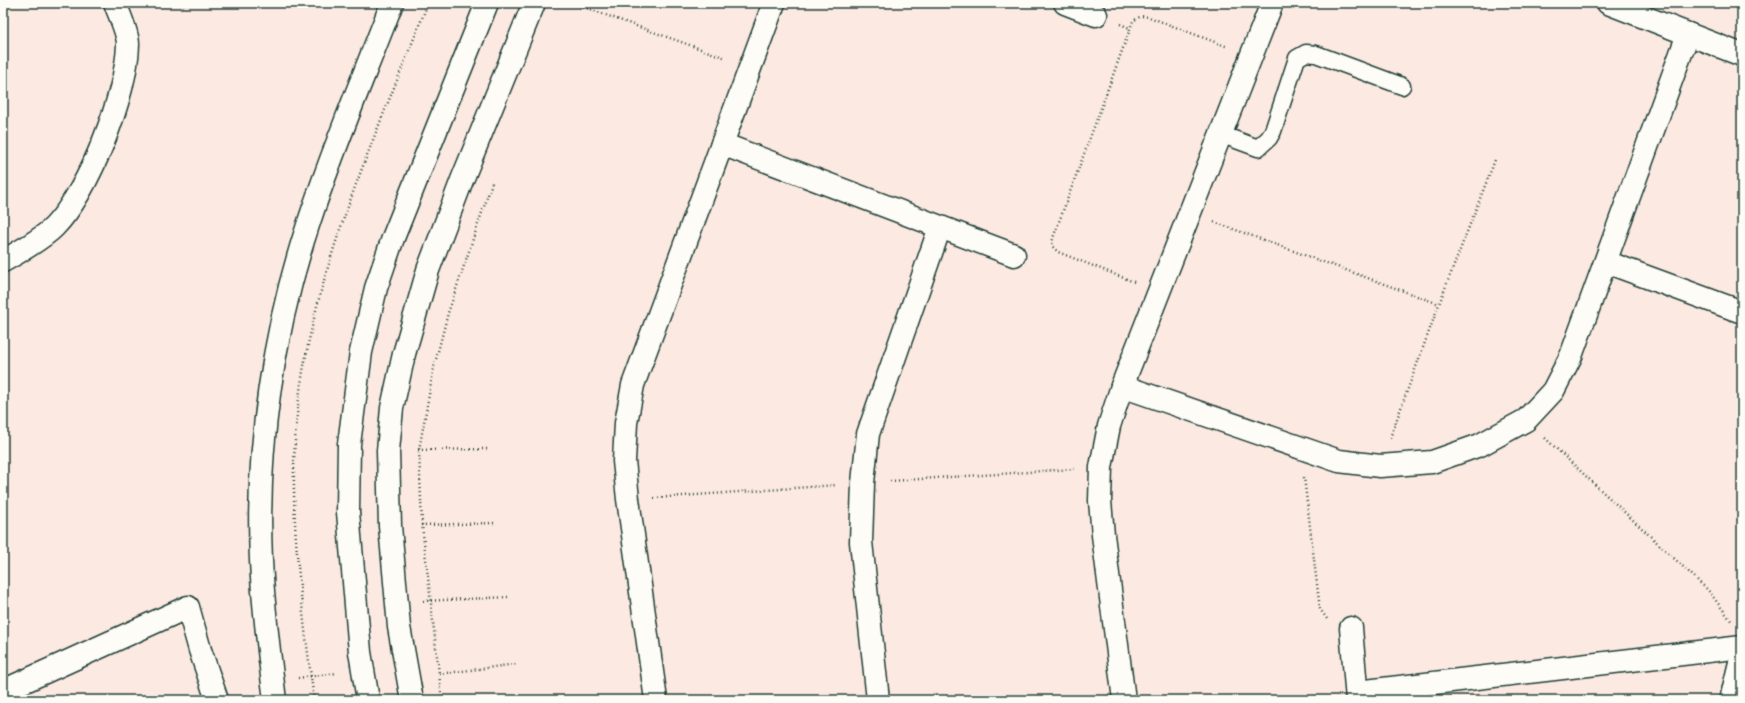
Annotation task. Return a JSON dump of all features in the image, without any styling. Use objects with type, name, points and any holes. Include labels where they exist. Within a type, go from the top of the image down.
[{"type":"street","points":[[3,261],[53,228],[78,194],[98,154],[122,85],[128,42],[115,3]]},
{"type":"street","points":[[274,691],[265,627],[261,559],[261,491],[266,422],[275,355],[290,288],[309,222],[392,3]]},
{"type":"street","points":[[368,700],[360,652],[348,512],[349,444],[361,352],[376,288],[394,238],[487,3]]},
{"type":"street","points":[[412,700],[399,627],[390,526],[388,451],[392,408],[404,354],[424,283],[462,180],[534,3]]},
{"type":"street","points":[[656,700],[628,499],[624,461],[626,423],[633,385],[774,3]]},
{"type":"street","points":[[1065,3],[1096,15]]},
{"type":"street","points":[[1124,700],[1102,535],[1100,500],[1101,467],[1109,426],[1122,386],[1272,3]]},
{"type":"street","points":[[1608,3],[1742,55]]},
{"type":"street","points":[[1122,386],[1300,446],[1339,461],[1380,466],[1432,462],[1480,445],[1526,420],[1553,391],[1571,356],[1688,34]]},
{"type":"street","points":[[722,144],[1014,255]]},
{"type":"street","points":[[878,700],[861,542],[863,483],[868,434],[940,227]]},
{"type":"street","points":[[1606,262],[1742,312]]},
{"type":"street","points":[[3,691],[188,607],[200,650],[217,700]]},
{"type":"street","points":[[1351,628],[1357,696],[1742,647]]},
{"type":"street","points":[[1731,700],[1742,654]]},
{"type":"lane","points":[[1220,134],[1258,148],[1264,144],[1273,131],[1297,58],[1306,53],[1316,54],[1402,86]]},
{"type":"path","points":[[314,700],[295,546],[293,493],[295,440],[301,386],[310,334],[323,282],[340,231],[428,3]]},
{"type":"path","points":[[572,3],[750,67]]},
{"type":"path","points":[[1159,291],[1058,252],[1052,246],[1053,238],[1133,21],[1141,16],[1149,17],[1251,56]]},
{"type":"path","points":[[1380,466],[1439,304],[1495,160]]},
{"type":"path","points":[[442,700],[429,601],[422,525],[419,450],[431,382],[448,313],[495,173]]},
{"type":"path","points":[[1189,213],[1439,304]]},
{"type":"path","points":[[1526,420],[1708,590],[1723,607],[1735,626]]},
{"type":"path","points":[[1300,446],[1320,609],[1332,624],[1341,628],[1351,628]]},
{"type":"path","points":[[388,451],[488,449]]},
{"type":"path","points":[[628,499],[1101,467]]},
{"type":"path","points":[[390,526],[494,523]]},
{"type":"path","points":[[397,602],[509,597]]},
{"type":"path","points":[[438,674],[517,664]]},
{"type":"path","points":[[274,691],[311,676],[363,669]]}]
